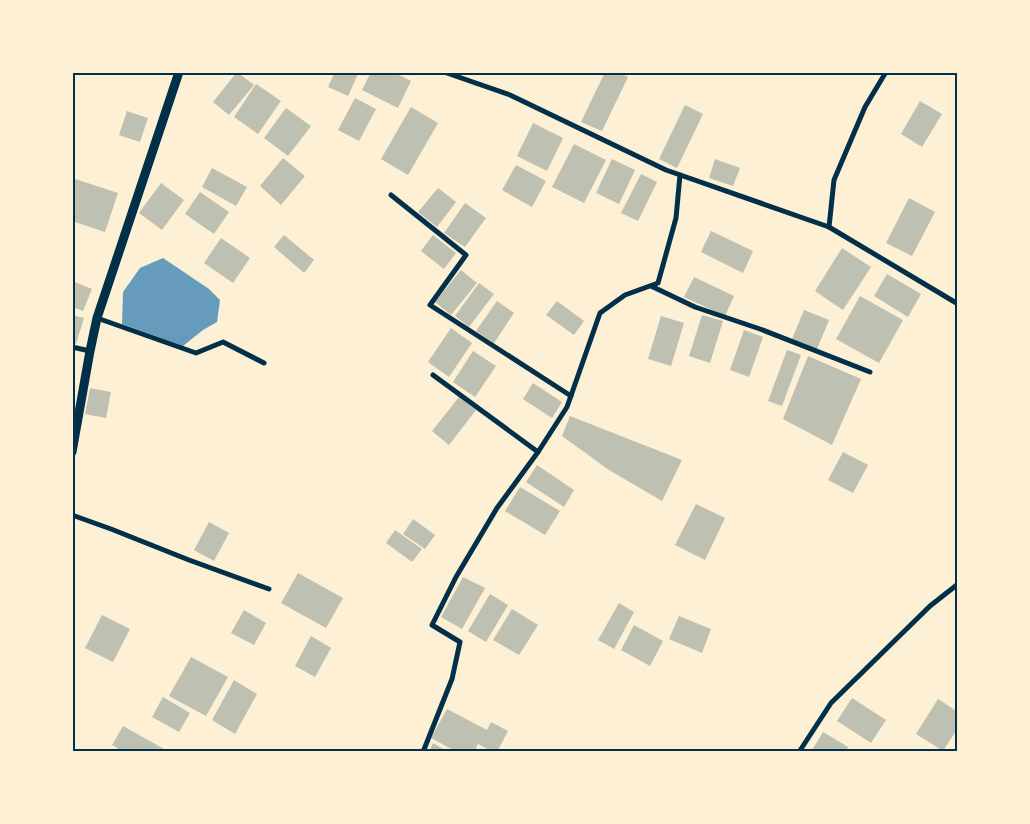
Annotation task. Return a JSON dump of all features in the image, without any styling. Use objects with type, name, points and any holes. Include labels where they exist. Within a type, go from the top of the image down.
[{"type":"street","points":[[72,452],[97,318],[178,72]]},
{"type":"street","points":[[444,72],[510,94],[666,170],[829,227],[958,304]]},
{"type":"street","points":[[829,227],[834,180],[865,107],[886,72]]},
{"type":"street","points":[[423,752],[452,679],[460,642],[432,625],[456,577],[497,508],[538,452],[567,407],[600,313],[625,295],[658,283],[676,218],[680,175]]},
{"type":"street","points":[[391,195],[466,255],[430,304],[571,396]]},
{"type":"street","points":[[651,286],[695,307],[760,329],[870,372]]},
{"type":"street","points":[[97,318],[196,353],[222,342],[264,363]]},
{"type":"street","points":[[72,347],[90,351]]},
{"type":"street","points":[[433,375],[538,452]]},
{"type":"street","points":[[72,515],[268,589]]},
{"type":"street","points":[[799,752],[831,703],[930,606],[958,584]]},
{"type":"water","points":[[163,258],[209,289],[220,300],[217,322],[203,330],[183,346],[122,324],[123,292],[140,268]]},
{"type":"building","points":[[237,72],[254,85],[229,115],[213,102]]},
{"type":"building","points":[[335,72],[359,72],[348,96],[328,87]]},
{"type":"building","points":[[371,72],[393,72],[411,81],[398,108],[362,90]]},
{"type":"building","points":[[605,72],[618,72],[628,77],[602,131],[581,122]]},
{"type":"building","points":[[256,84],[281,101],[258,134],[234,117]]},
{"type":"building","points":[[355,98],[376,109],[359,141],[338,130]]},
{"type":"building","points":[[920,101],[942,114],[922,147],[901,134]]},
{"type":"building","points":[[685,105],[703,114],[677,168],[659,159]]},
{"type":"building","points":[[411,107],[438,123],[408,175],[381,159]]},
{"type":"building","points":[[286,108],[311,126],[288,156],[264,138]]},
{"type":"building","points":[[127,111],[148,118],[140,142],[119,135]]},
{"type":"building","points":[[533,123],[563,138],[547,171],[517,156]]},
{"type":"building","points":[[574,144],[606,160],[584,203],[552,187]]},
{"type":"building","points":[[283,158],[305,176],[281,205],[260,186]]},
{"type":"building","points":[[612,159],[635,170],[619,204],[596,193]]},
{"type":"building","points":[[715,159],[740,168],[733,186],[709,178]]},
{"type":"building","points":[[516,165],[546,181],[532,207],[502,190]]},
{"type":"building","points":[[212,168],[247,187],[236,206],[202,187]]},
{"type":"building","points":[[641,174],[657,182],[638,221],[621,213]]},
{"type":"building","points":[[72,178],[118,193],[105,232],[72,221]]},
{"type":"building","points":[[161,183],[184,200],[162,230],[139,213]]},
{"type":"building","points":[[438,188],[456,202],[437,227],[418,212]]},
{"type":"building","points":[[200,192],[229,212],[214,234],[185,214]]},
{"type":"building","points":[[909,198],[935,212],[912,256],[886,243]]},
{"type":"building","points":[[465,203],[486,218],[465,247],[444,233]]},
{"type":"building","points":[[711,231],[753,251],[743,273],[701,252]]},
{"type":"building","points":[[284,235],[314,260],[304,273],[274,247]]},
{"type":"building","points":[[433,235],[456,253],[444,269],[421,251]]},
{"type":"building","points":[[221,238],[250,258],[233,283],[204,263]]},
{"type":"building","points":[[842,248],[871,267],[843,310],[815,291]]},
{"type":"building","points":[[461,270],[477,283],[451,315],[435,302]]},
{"type":"building","points":[[887,274],[921,294],[908,317],[874,296]]},
{"type":"building","points":[[694,277],[734,296],[725,316],[684,297]]},
{"type":"building","points":[[72,281],[92,289],[83,311],[72,307]]},
{"type":"building","points":[[479,283],[494,294],[469,327],[455,316]]},
{"type":"building","points":[[860,296],[903,320],[879,363],[836,339]]},
{"type":"building","points":[[497,301],[514,313],[494,343],[476,331]]},
{"type":"building","points":[[557,301],[584,321],[574,335],[546,315]]},
{"type":"building","points":[[804,310],[829,320],[817,349],[792,339]]},
{"type":"building","points":[[72,315],[84,318],[76,344],[72,342]]},
{"type":"building","points":[[702,315],[723,321],[710,363],[689,356]]},
{"type":"building","points":[[661,316],[684,323],[671,366],[648,359]]},
{"type":"building","points":[[451,328],[472,343],[449,377],[428,362]]},
{"type":"building","points":[[744,330],[763,337],[749,377],[730,370]]},
{"type":"building","points":[[787,350],[801,355],[782,406],[768,401]]},
{"type":"building","points":[[473,351],[496,366],[475,397],[453,382]]},
{"type":"building","points":[[808,356],[861,379],[832,445],[783,419]]},
{"type":"building","points":[[533,383],[562,402],[552,418],[523,399]]},
{"type":"building","points":[[90,388],[111,392],[106,418],[85,414]]},
{"type":"building","points":[[459,397],[476,410],[449,445],[432,431]]},
{"type":"building","points":[[570,416],[682,460],[662,501],[609,470],[562,436]]},
{"type":"building","points":[[843,452],[868,465],[853,493],[828,480]]},
{"type":"building","points":[[537,465],[574,490],[564,507],[526,482]]},
{"type":"building","points":[[520,487],[560,511],[545,535],[505,511]]},
{"type":"building","points":[[696,504],[725,518],[705,560],[675,545]]},
{"type":"building","points":[[413,519],[435,535],[425,549],[403,534]]},
{"type":"building","points":[[209,522],[229,533],[214,561],[194,550]]},
{"type":"building","points":[[395,530],[422,549],[412,562],[386,543]]},
{"type":"building","points":[[298,573],[343,598],[326,628],[281,603]]},
{"type":"building","points":[[463,577],[485,588],[462,629],[441,617]]},
{"type":"building","points":[[490,594],[508,605],[486,642],[468,631]]},
{"type":"building","points":[[619,603],[634,612],[614,649],[598,640]]},
{"type":"building","points":[[512,609],[538,625],[519,655],[493,640]]},
{"type":"building","points":[[244,610],[266,623],[254,645],[231,633]]},
{"type":"building","points":[[102,615],[130,629],[113,662],[85,648]]},
{"type":"building","points":[[679,616],[711,629],[702,653],[669,639]]},
{"type":"building","points":[[634,625],[663,641],[650,666],[621,650]]},
{"type":"building","points":[[311,636],[331,648],[315,677],[295,666]]},
{"type":"building","points":[[191,657],[228,677],[206,716],[169,696]]},
{"type":"building","points":[[234,680],[257,694],[235,734],[212,720]]},
{"type":"building","points":[[163,697],[190,713],[179,732],[152,717]]},
{"type":"building","points":[[852,698],[886,720],[871,743],[837,721]]},
{"type":"building","points":[[938,699],[958,712],[958,728],[943,751],[916,734]]},
{"type":"building","points":[[447,709],[487,730],[491,722],[508,731],[497,752],[493,752],[478,744],[474,752],[457,752],[431,738]]},
{"type":"building","points":[[123,726],[164,749],[162,752],[124,752],[112,745]]},
{"type":"building","points":[[823,732],[848,747],[846,752],[811,752]]},
{"type":"building","points":[[433,743],[448,752],[429,752]]}]
